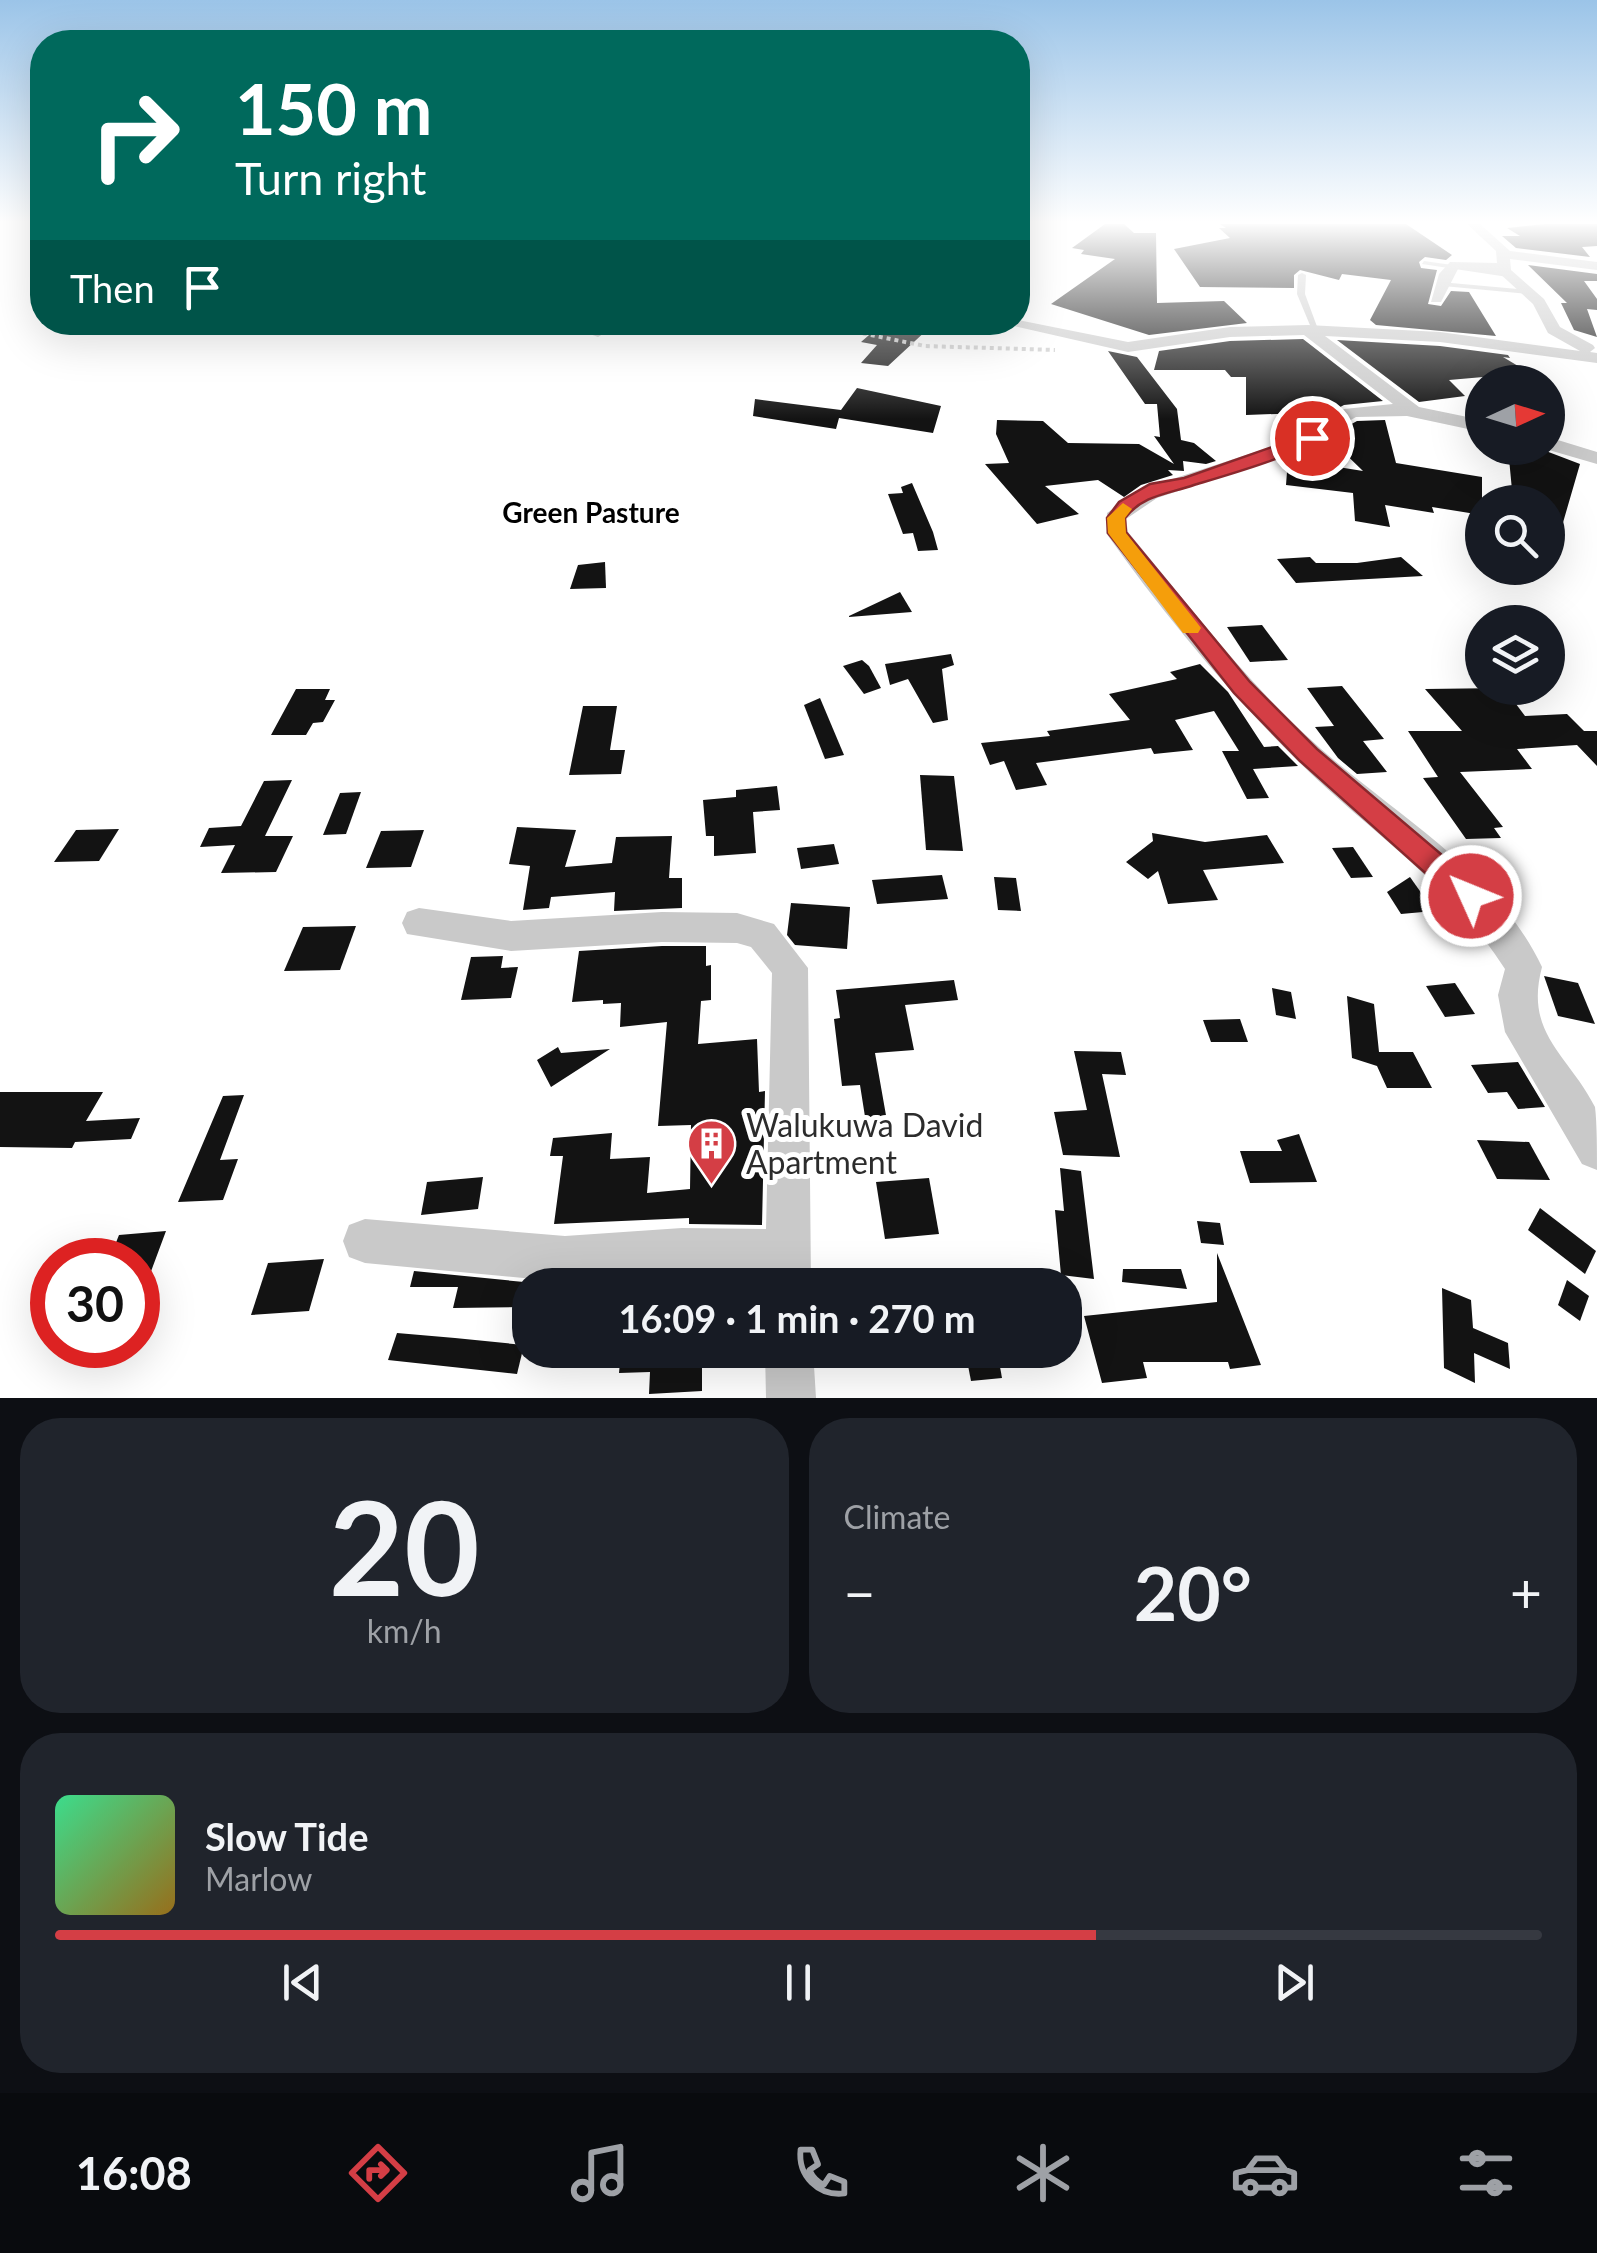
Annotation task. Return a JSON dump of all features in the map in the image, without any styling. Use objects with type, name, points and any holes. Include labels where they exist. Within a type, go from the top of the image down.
[{"type":"street","points":[[1436,299],[1440,289]]},
{"type":"street","points":[[1526,289],[1544,309],[1554,330],[1597,356]]},
{"type":"street","points":[[1030,327],[1128,347],[1230,332],[1312,330],[1486,342],[1597,356]]},
{"type":"street","points":[[1312,330],[1413,411]]},
{"type":"street","points":[[1465,422],[1413,411],[1356,412],[1330,420],[1312,438],[1277,452],[1187,482],[1156,488],[1125,506],[1116,518],[1117,533],[1242,687],[1309,755],[1450,875],[1491,918],[1524,967],[1516,995],[1524,1032],[1597,1149]]},
{"type":"street","points":[[1565,448],[1597,458]]},
{"type":"street","points":[[365,1241],[565,1260],[682,1251],[788,1268],[790,968],[774,946],[762,935],[737,928],[662,927],[511,936],[419,923]]},
{"type":"street","points":[[790,1368],[790,1398]]},
{"type":"lane","points":[[1302,289],[1312,330]]},
{"type":"lane","points":[[1498,289],[1528,292]]},
{"type":"path","points":[[871,335],[926,346],[1068,350]]},
{"type":"building","points":[[1072,289],[1157,289],[1157,303],[1224,301],[1247,323],[1149,335],[1051,304]]},
{"type":"building","points":[[1386,289],[1432,289],[1428,304],[1441,306],[1451,291],[1469,292],[1496,336],[1376,325],[1370,320]]},
{"type":"building","points":[[1553,289],[1590,289],[1597,299],[1597,310],[1587,309],[1597,337],[1574,330],[1561,303],[1567,303]]},
{"type":"building","points":[[869,335],[921,335],[888,366],[861,363],[877,345],[861,342]]},
{"type":"building","points":[[1303,339],[1383,401],[1344,405],[1312,422],[1304,413],[1246,415],[1246,377],[1231,377],[1225,370],[1154,370],[1159,351],[1230,341]]},
{"type":"building","points":[[1337,340],[1440,346],[1508,355],[1510,358],[1503,357],[1516,365],[1465,365],[1465,379],[1449,380],[1465,396],[1419,402]]},
{"type":"building","points":[[1108,351],[1137,357],[1177,409],[1181,440],[1194,443],[1216,461],[1183,461],[1184,471],[1168,470],[1173,475],[1141,485],[1124,497],[1098,480],[1045,486],[1079,514],[1037,524],[985,464],[1009,463],[996,434],[997,420],[1043,421],[1068,443],[1139,444],[1174,464],[1154,436],[1160,437],[1157,404],[1145,404]]},
{"type":"building","points":[[857,388],[941,406],[933,433],[839,418],[836,429],[753,416],[755,399],[841,410]]},
{"type":"building","points":[[1385,420],[1396,463],[1482,477],[1482,485],[1465,485],[1465,512],[1432,507],[1434,513],[1385,505],[1390,527],[1355,521],[1353,493],[1286,485],[1288,459],[1363,471],[1328,437],[1357,421]]},
{"type":"building","points":[[1565,458],[1580,464],[1565,516],[1565,485],[1512,485],[1510,465],[1565,465]]},
{"type":"building","points":[[912,483],[938,550],[918,551],[913,533],[903,534],[888,494],[903,493],[901,487]]},
{"type":"building","points":[[1310,557],[1316,563],[1357,563],[1401,557],[1423,576],[1296,583],[1277,559]]},
{"type":"building","points":[[605,562],[606,588],[570,589],[578,565]]},
{"type":"building","points":[[900,592],[912,612],[849,617],[849,616]]},
{"type":"building","points":[[1262,625],[1288,660],[1250,662],[1227,627]]},
{"type":"building","points":[[951,654],[954,665],[942,669],[948,720],[933,723],[908,679],[890,685],[885,664]]},
{"type":"building","points":[[862,660],[881,688],[864,694],[843,666]]},
{"type":"building","points":[[1200,664],[1228,692],[1264,747],[1278,746],[1298,766],[1253,769],[1269,798],[1247,799],[1222,751],[1239,751],[1214,711],[1175,720],[1193,750],[1154,754],[1151,748],[1036,763],[1047,785],[1016,790],[1004,761],[990,765],[981,743],[1050,736],[1047,731],[1130,720],[1109,694],[1177,679],[1170,672]]},
{"type":"building","points":[[1342,686],[1384,739],[1363,741],[1387,772],[1357,774],[1338,758],[1315,727],[1334,726],[1307,688]]},
{"type":"building","points":[[1465,688],[1465,705],[1517,705],[1525,716],[1567,714],[1584,731],[1597,731],[1597,766],[1577,745],[1517,749],[1532,769],[1460,772],[1503,827],[1494,828],[1501,838],[1466,839],[1423,778],[1438,777],[1408,731],[1462,731],[1425,689]]},
{"type":"building","points":[[296,689],[330,689],[325,700],[335,700],[323,722],[313,723],[306,735],[271,735]]},
{"type":"building","points":[[820,698],[844,755],[825,759],[804,705]]},
{"type":"building","points":[[583,706],[617,706],[610,750],[625,750],[621,774],[569,775]]},
{"type":"building","points":[[920,775],[954,776],[963,851],[926,850]]},
{"type":"building","points":[[292,780],[265,836],[293,836],[276,872],[221,873],[235,845],[200,847],[209,828],[241,826],[264,781]]},
{"type":"building","points":[[777,786],[780,810],[753,812],[756,853],[714,856],[714,836],[706,836],[703,800],[736,797],[736,790]]},
{"type":"building","points":[[361,792],[346,834],[323,835],[340,793]]},
{"type":"building","points":[[517,827],[576,830],[565,867],[612,863],[616,837],[672,836],[669,878],[682,878],[682,908],[614,911],[615,892],[551,897],[549,908],[523,910],[530,866],[509,864]]},
{"type":"building","points":[[119,829],[99,861],[54,862],[76,830]]},
{"type":"building","points":[[424,830],[411,867],[366,868],[381,831]]},
{"type":"building","points":[[1152,833],[1205,842],[1267,835],[1284,863],[1203,870],[1218,900],[1168,904],[1158,871],[1148,879],[1126,862],[1153,841]]},
{"type":"building","points":[[834,844],[839,864],[801,869],[797,848]]},
{"type":"building","points":[[1353,847],[1373,877],[1351,878],[1332,848]]},
{"type":"building","points":[[942,875],[948,899],[877,904],[872,880]]},
{"type":"building","points":[[994,877],[1016,878],[1021,911],[998,910]]},
{"type":"building","points":[[1410,877],[1434,911],[1401,914],[1387,892]]},
{"type":"building","points":[[791,903],[850,907],[847,949],[795,945],[787,935]]},
{"type":"building","points":[[356,926],[340,970],[284,971],[303,927]]},
{"type":"building","points":[[706,946],[706,966],[711,965],[711,1000],[701,1001],[698,1044],[757,1039],[759,1092],[765,1091],[762,1225],[689,1224],[689,1218],[554,1224],[563,1156],[550,1156],[553,1138],[612,1133],[610,1159],[650,1157],[647,1193],[690,1189],[691,1125],[658,1126],[667,1022],[620,1027],[621,1003],[572,1002],[579,951]]},
{"type":"building","points":[[503,956],[501,968],[518,967],[511,998],[461,1000],[471,957]]},
{"type":"building","points":[[1544,976],[1578,983],[1595,1024],[1558,1016]]},
{"type":"building","points":[[954,980],[958,1000],[905,1005],[914,1050],[875,1053],[887,1121],[866,1123],[860,1085],[842,1086],[834,1019],[840,1018],[836,990]]},
{"type":"building","points":[[1455,983],[1475,1014],[1445,1017],[1426,986]]},
{"type":"building","points":[[1272,988],[1291,992],[1296,1019],[1276,1015]]},
{"type":"building","points":[[1347,996],[1374,1004],[1379,1052],[1413,1052],[1432,1088],[1387,1088],[1377,1066],[1352,1058]]},
{"type":"building","points":[[1240,1019],[1248,1042],[1211,1042],[1203,1020]]},
{"type":"building","points":[[558,1047],[561,1053],[610,1049],[551,1087],[537,1060]]},
{"type":"building","points":[[1074,1051],[1121,1052],[1126,1075],[1102,1074],[1120,1157],[1063,1155],[1054,1112],[1087,1110]]},
{"type":"building","points":[[1518,1062],[1545,1107],[1518,1109],[1507,1092],[1488,1093],[1471,1065]]},
{"type":"building","points":[[0,1092],[103,1092],[86,1121],[140,1118],[131,1139],[75,1142],[72,1148],[0,1147]]},
{"type":"building","points":[[244,1095],[220,1160],[238,1159],[223,1200],[178,1202],[223,1096]]},
{"type":"building","points":[[1299,1134],[1317,1182],[1250,1183],[1240,1151],[1282,1151],[1277,1140]]},
{"type":"building","points":[[1477,1140],[1529,1142],[1550,1180],[1497,1179]]},
{"type":"building","points":[[1060,1168],[1081,1171],[1094,1279],[1082,1278],[1082,1268],[1060,1268],[1055,1210],[1064,1211]]},
{"type":"building","points":[[483,1177],[478,1209],[421,1215],[427,1182]]},
{"type":"building","points":[[929,1178],[939,1234],[885,1239],[876,1182]]},
{"type":"building","points":[[1540,1208],[1596,1251],[1585,1274],[1528,1230]]},
{"type":"building","points":[[1197,1221],[1220,1223],[1224,1245],[1201,1243]]},
{"type":"building","points":[[166,1231],[160,1247],[160,1238],[118,1238]]},
{"type":"building","points":[[1217,1253],[1261,1365],[1230,1369],[1228,1362],[1143,1362],[1147,1378],[1102,1383],[1084,1316],[1217,1302]]},
{"type":"building","points":[[324,1259],[309,1311],[251,1315],[268,1263]]},
{"type":"building","points":[[1123,1269],[1181,1269],[1187,1289],[1122,1282]]},
{"type":"building","points":[[414,1271],[512,1281],[512,1307],[453,1308],[458,1287],[410,1287]]},
{"type":"building","points":[[1567,1280],[1589,1296],[1580,1321],[1558,1305]]},
{"type":"building","points":[[1442,1288],[1471,1300],[1473,1328],[1508,1343],[1510,1369],[1474,1353],[1475,1383],[1444,1368]]},
{"type":"building","points":[[397,1333],[512,1344],[512,1368],[518,1368],[517,1374],[388,1360]]},
{"type":"building","points":[[619,1368],[702,1368],[702,1391],[649,1394],[650,1372],[619,1373]]},
{"type":"building","points":[[968,1368],[1000,1368],[1002,1378],[971,1381]]},
{"type":"slow traffic","points":[[1123,509],[1116,518],[1117,533],[1191,628]]},
{"type":"place","name":"Walukuwa David Apartment","points":[[711,1186]]},
{"type":"district","name":"Green Pasture","points":[[591,513]]},
{"type":"route","points":[[1312,438],[1262,458],[1156,488],[1125,506],[1116,518],[1117,533],[1128,552],[1242,687],[1309,755],[1471,896]]}]
